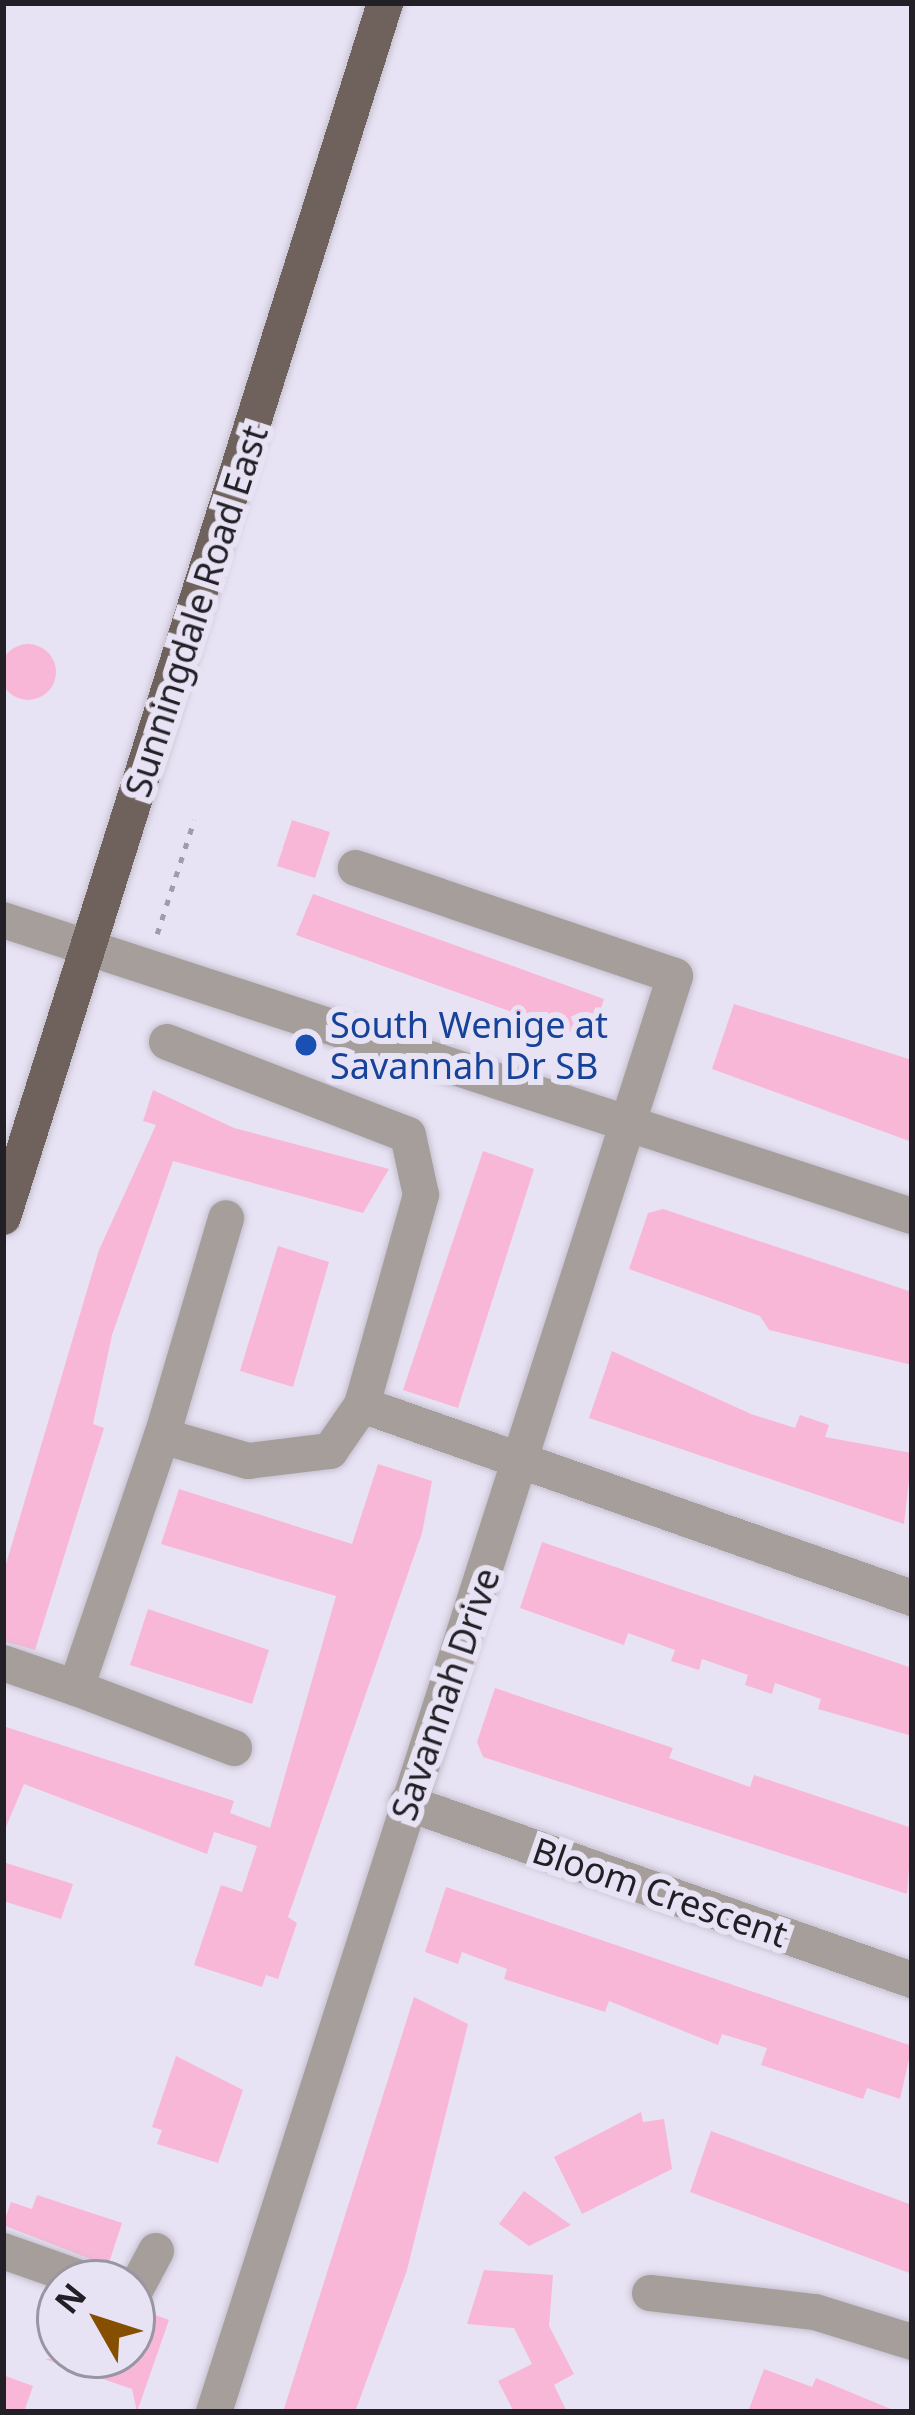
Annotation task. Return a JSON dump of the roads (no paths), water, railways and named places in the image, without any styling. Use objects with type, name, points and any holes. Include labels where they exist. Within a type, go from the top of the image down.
[{"type":"main road","name":"Sunningdale Road East","points":[[3,1216],[385,3]]},
{"type":"street","name":"Savannah Drive","points":[[214,2412],[675,976],[356,868]]},
{"type":"street","points":[[3,920],[912,1216]]},
{"type":"street","points":[[162,1436],[248,1461],[330,1451],[362,1405],[421,1195],[408,1135],[167,1042]]},
{"type":"street","points":[[76,1688],[162,1436],[226,1218]]},
{"type":"street","points":[[362,1405],[520,1469],[912,1598]]},
{"type":"street","points":[[3,1663],[234,1748]]},
{"type":"street","name":"Bloom Crescent","points":[[407,1803],[912,1980]]},
{"type":"street","points":[[3,2251],[36,2263]]},
{"type":"street","points":[[152,2259],[156,2251]]},
{"type":"street","points":[[650,2293],[815,2312],[912,2342]]},
{"type":"place","name":"South Wenige at Savannah Dr SB","points":[[306,1045]]}]
